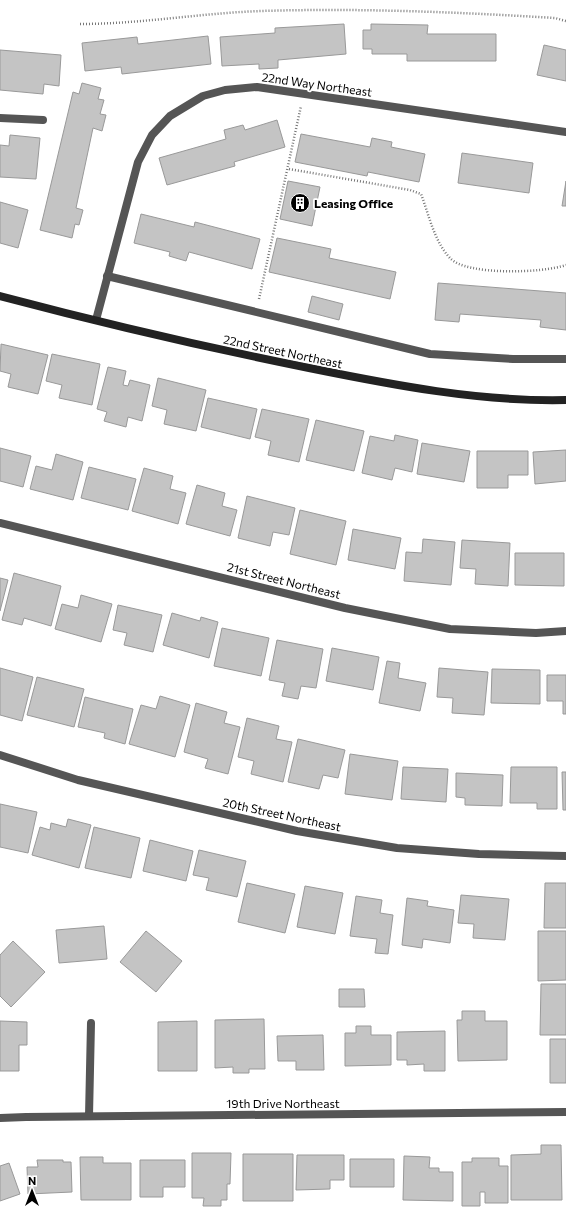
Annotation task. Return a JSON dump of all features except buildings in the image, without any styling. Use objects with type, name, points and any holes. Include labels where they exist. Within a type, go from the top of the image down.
[{"type":"street","name":"22nd Way Northeast","points":[[96,320],[138,162],[152,135],[170,116],[203,96],[225,90],[257,88],[566,132]]},
{"type":"street","points":[[0,118],[43,120]]},
{"type":"street","points":[[107,276],[430,354],[513,359],[566,359]]},
{"type":"street","name":"22nd Street Northeast","points":[[0,296],[224,351],[399,387],[526,401],[566,400]]},
{"type":"street","name":"21st Street Northeast","points":[[0,524],[345,608],[450,629],[536,633],[566,631]]},
{"type":"street","name":"20th Street Northeast","points":[[0,755],[78,780],[297,831],[397,848],[479,854],[566,856]]},
{"type":"street","points":[[89,1116],[91,1023]]},
{"type":"street","name":"19th Drive Northeast","points":[[0,1118],[566,1112]]},
{"type":"path","points":[[80,24],[111,24],[260,11],[426,11],[555,18],[566,21]]},
{"type":"path","points":[[256,313],[304,94]]},
{"type":"path","points":[[288,169],[410,190],[421,194],[440,246],[451,260],[464,266],[487,270],[531,272],[554,269],[566,265]]},
{"type":"place","name":"Leasing Office","points":[[300,203]]}]
